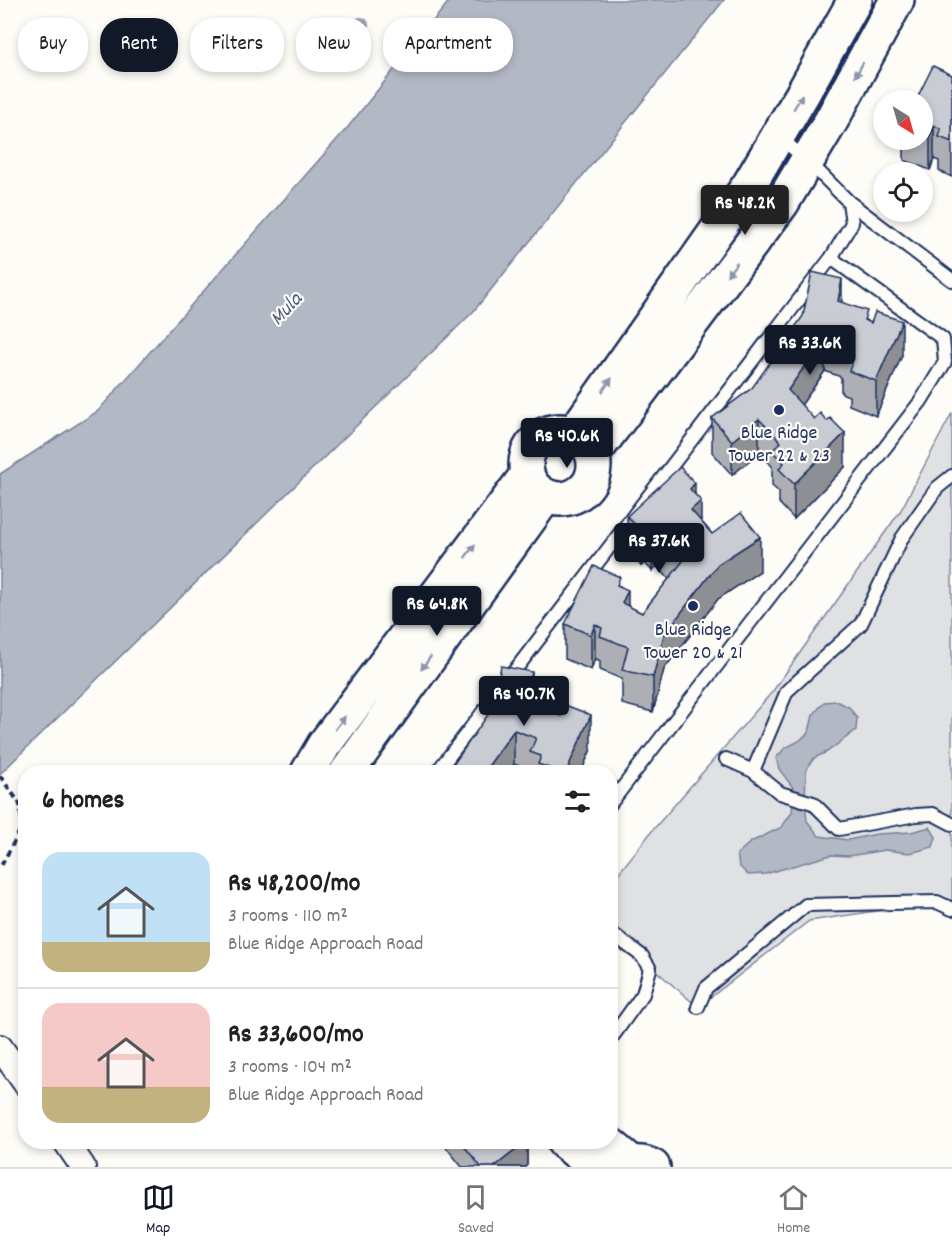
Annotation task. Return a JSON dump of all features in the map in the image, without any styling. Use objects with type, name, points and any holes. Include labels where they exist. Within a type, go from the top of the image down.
[{"type":"street","points":[[583,444],[782,203],[808,161],[897,0]]},
{"type":"street","points":[[583,444],[749,185],[850,9],[877,36]]},
{"type":"street","points":[[554,431],[583,444],[593,474],[583,490],[566,499],[555,499],[537,486],[526,456],[537,440],[554,431]]},
{"type":"street","points":[[312,765],[324,745],[537,486]]},
{"type":"street","points":[[352,765],[537,486]]},
{"type":"street","points":[[0,1047],[18,1072]]},
{"type":"street","points":[[71,1149],[84,1167]]},
{"type":"street","points":[[573,1149],[596,1167]]},
{"type":"street","points":[[615,1149],[636,1166]]},
{"type":"lane","points":[[778,136],[808,161],[849,202],[952,280]]},
{"type":"lane","points":[[442,765],[831,258],[852,223],[849,202]]},
{"type":"lane","points":[[618,794],[921,401],[948,357],[943,339],[831,258]]},
{"type":"lane","points":[[753,771],[787,691],[861,624],[902,538],[937,488],[952,476]]},
{"type":"lane","points":[[726,759],[753,771],[780,793],[813,803],[839,829],[933,814],[952,825]]},
{"type":"lane","points":[[698,1007],[706,988],[806,905],[937,902],[952,909]]},
{"type":"lane","points":[[618,938],[642,956],[650,969],[644,994],[618,1029]]},
{"type":"path","points":[[0,776],[18,800]]},
{"type":"path","points":[[0,868],[18,834]]},
{"type":"shaded area","points":[[952,413],[952,914],[937,902],[809,921],[698,1007],[618,938],[618,874],[773,691],[901,510]]},
{"type":"water","name":"Mula","points":[[450,0],[724,0],[473,312],[0,774],[0,474],[98,411],[348,127],[392,72],[513,72],[513,18],[436,18]]},
{"type":"water","points":[[836,701],[849,707],[857,718],[856,730],[827,752],[814,758],[806,770],[807,821],[819,836],[848,840],[877,834],[911,832],[930,827],[936,837],[933,847],[910,853],[885,850],[849,856],[831,855],[765,874],[748,875],[739,866],[737,854],[751,842],[782,827],[792,812],[794,789],[779,769],[776,758],[785,748],[799,741],[809,732],[813,715],[824,702]]},
{"type":"building","points":[[933,66],[952,75],[952,142],[939,137],[941,129],[934,125],[933,128],[933,90],[921,90]]},
{"type":"building","points":[[812,272],[842,279],[838,301],[867,311],[864,320],[871,323],[875,312],[902,321],[876,381],[849,371],[852,363],[841,359],[846,345],[825,337],[788,390],[814,419],[820,413],[827,421],[830,418],[845,433],[794,484],[779,469],[784,463],[772,451],[781,442],[759,419],[732,441],[712,418],[752,388],[803,316]]},
{"type":"building","points":[[680,467],[695,483],[690,489],[701,501],[691,510],[712,534],[741,513],[760,537],[718,564],[664,635],[653,677],[622,670],[628,647],[600,636],[602,628],[595,624],[591,635],[565,624],[594,566],[620,577],[617,585],[628,590],[622,603],[642,613],[683,561],[657,531],[652,536],[645,529],[641,531],[627,516]]},
{"type":"building","points":[[501,666],[532,672],[527,694],[556,705],[554,713],[561,716],[565,705],[591,715],[569,765],[538,764],[541,756],[530,752],[536,738],[514,730],[489,765],[453,765],[492,709]]},
{"type":"building","points":[[467,1149],[517,1149],[494,1167],[481,1167]]},
{"type":"place","name":"Blue Ridge Tower 22 & 23","points":[[779,410]]},
{"type":"place","name":"Blue Ridge Tower 20 & 21","points":[[693,606]]}]
